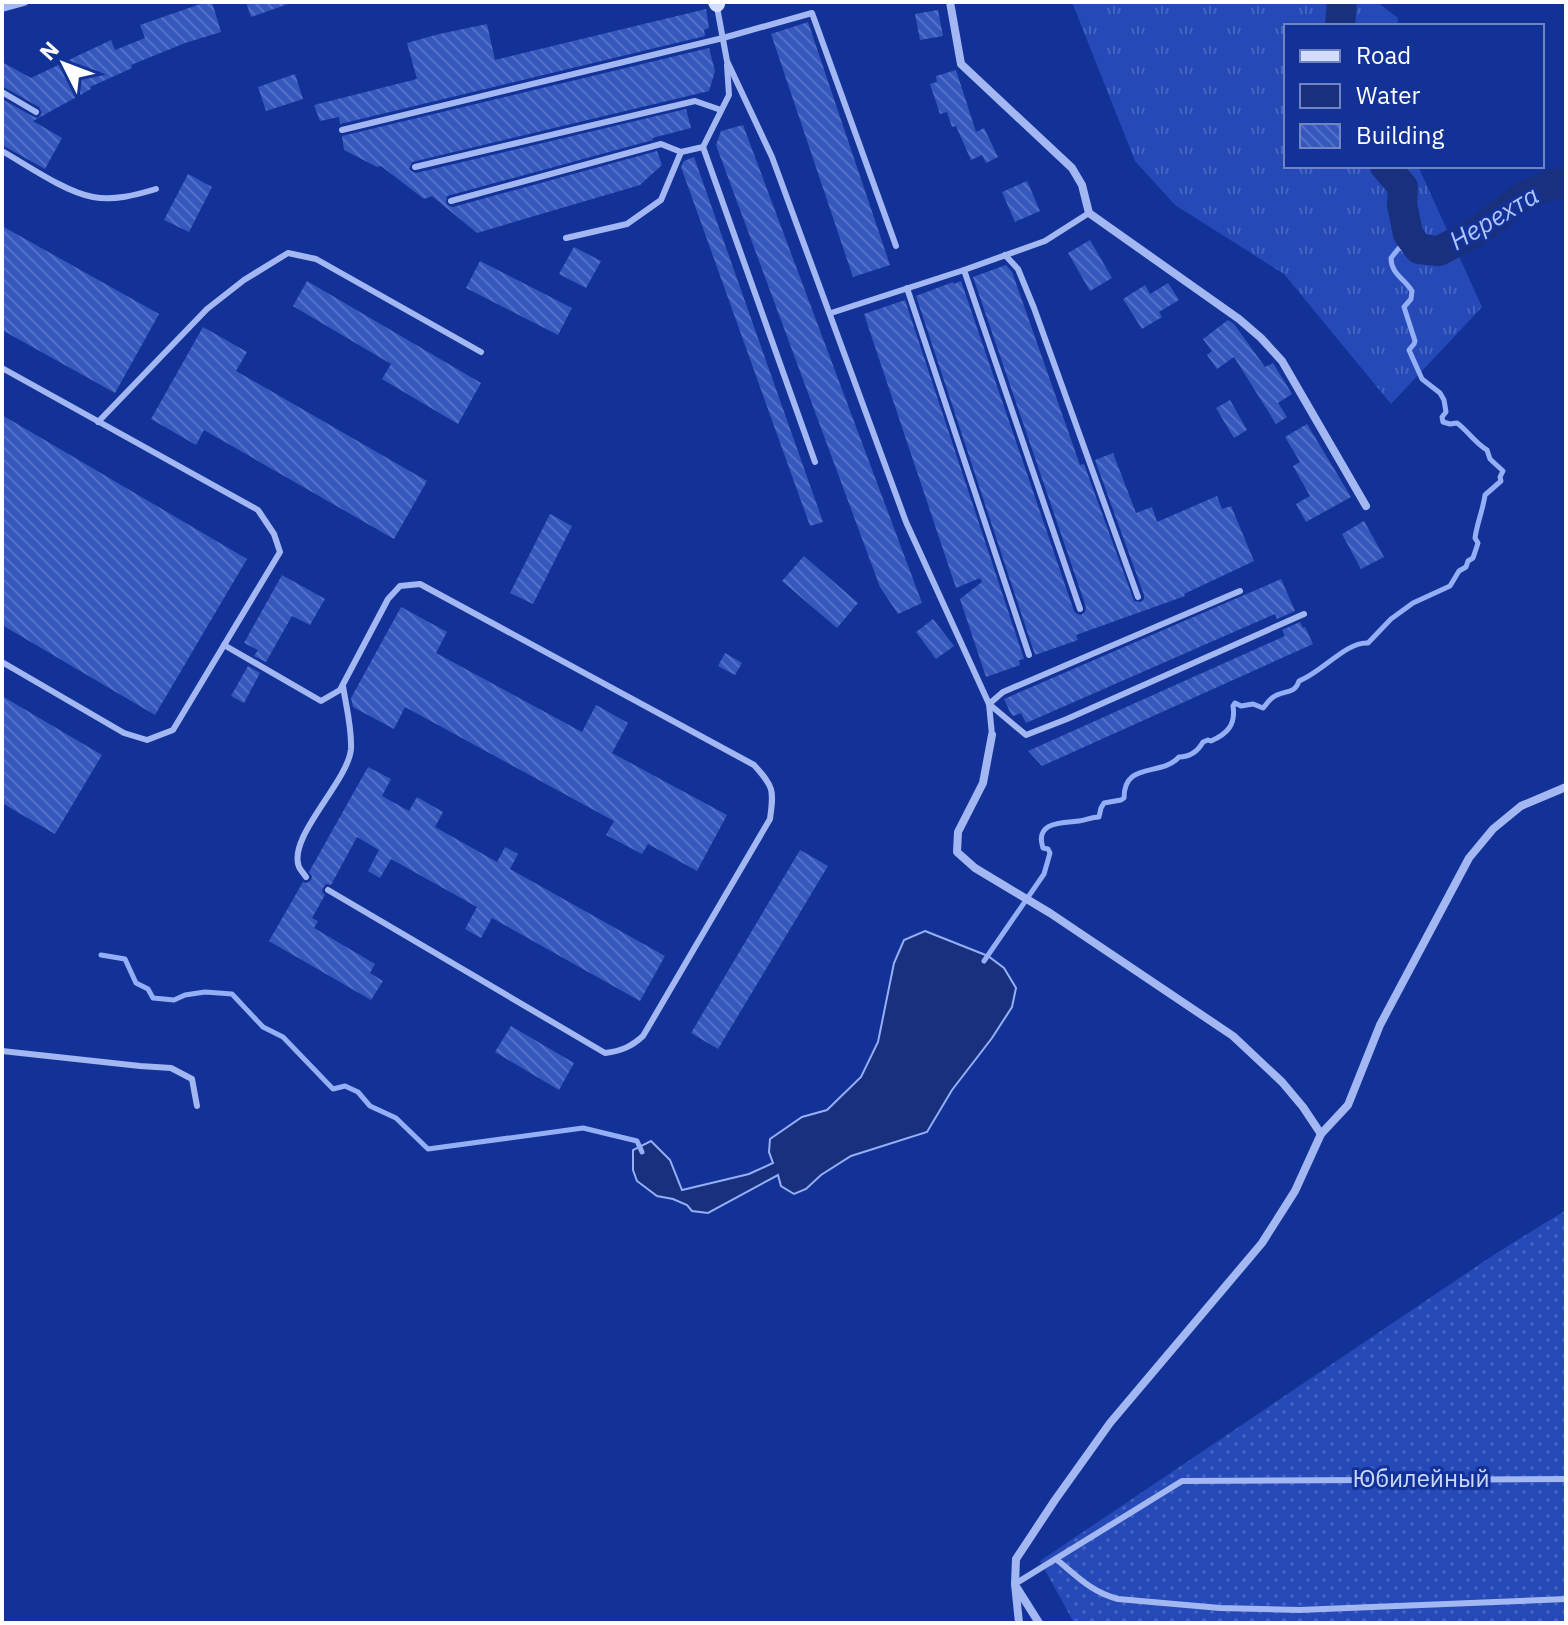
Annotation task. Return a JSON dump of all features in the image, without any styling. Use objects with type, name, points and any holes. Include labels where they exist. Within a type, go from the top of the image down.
[{"type":"street","points":[[2,8],[24,2]]},
{"type":"street","points":[[950,2],[961,64],[1072,168],[1082,185],[1089,213],[1239,319],[1261,338],[1282,361],[1366,506]]},
{"type":"street","points":[[992,735],[983,783],[958,832],[957,852],[975,868],[1050,913],[1233,1036],[1282,1082],[1321,1134]]},
{"type":"street","points":[[1019,1623],[1016,1559],[1110,1423],[1262,1243],[1295,1191],[1321,1134],[1348,1105],[1380,1025],[1469,858],[1493,829],[1521,806],[1566,787]]},
{"type":"street","points":[[1015,1584],[1039,1623]]},
{"type":"lane","points":[[716,3],[727,61],[729,95],[703,147],[815,462]]},
{"type":"lane","points":[[342,130],[723,38],[812,13],[896,246]]},
{"type":"lane","points":[[727,61],[772,157],[906,522],[989,704],[992,735]]},
{"type":"lane","points":[[2,92],[36,112]]},
{"type":"lane","points":[[415,167],[695,101],[721,110]]},
{"type":"lane","points":[[451,201],[661,144],[681,152],[703,147]]},
{"type":"lane","points":[[2,151],[68,188],[94,197],[129,197],[156,189]]},
{"type":"lane","points":[[566,238],[627,224],[661,200],[681,152]]},
{"type":"lane","points":[[831,313],[1045,241],[1089,213]]},
{"type":"lane","points":[[98,422],[207,309],[244,280],[288,253],[316,259],[481,352]]},
{"type":"lane","points":[[1005,255],[1018,269],[1034,308],[1138,597]]},
{"type":"lane","points":[[964,270],[1080,609]]},
{"type":"lane","points":[[907,288],[1029,655]]},
{"type":"lane","points":[[2,368],[258,510],[274,534],[280,552],[173,730],[147,740],[124,733],[2,662]]},
{"type":"lane","points":[[224,645],[321,701],[340,690],[388,599],[400,586],[420,584],[754,765],[768,780],[773,795],[770,819],[643,1036],[621,1051],[605,1053],[328,890]]},
{"type":"lane","points":[[989,704],[1003,692],[1240,591]]},
{"type":"lane","points":[[989,704],[1026,735],[1304,614]]},
{"type":"lane","points":[[306,877],[298,866],[297,850],[339,779],[351,750],[343,684]]},
{"type":"lane","points":[[2,1051],[171,1068],[192,1079],[197,1106]]},
{"type":"lane","points":[[1015,1584],[1182,1481],[1566,1479]]},
{"type":"lane","points":[[1056,1559],[1102,1594],[1134,1601],[1220,1608],[1299,1610],[1566,1599]]},
{"type":"green space","points":[[1072,2],[1377,2],[1398,18],[1397,24],[1284,24],[1284,168],[1419,168],[1482,307],[1391,404],[1284,274],[1175,205],[1135,161]]},
{"type":"green space","name":"Юбилейный","points":[[1566,1210],[1566,1623],[1074,1623],[1040,1561],[1495,1254]]},
{"type":"water","points":[[925,931],[988,956],[1004,968],[1016,988],[1012,1007],[952,1090],[927,1132],[851,1156],[821,1175],[806,1189],[794,1194],[781,1186],[778,1175],[708,1213],[692,1211],[687,1205],[673,1199],[657,1196],[637,1181],[633,1170],[633,1150],[651,1141],[670,1160],[682,1190],[749,1174],[773,1163],[769,1152],[770,1139],[802,1117],[827,1110],[861,1077],[878,1042],[894,963],[904,940]]},
{"type":"building","points":[[212,2],[221,32],[131,65],[132,68],[90,87],[33,121],[62,138],[45,169],[2,145],[2,99],[34,117],[38,118],[42,113],[39,107],[2,86],[2,62],[31,78],[111,40],[115,50],[145,38],[140,25]]},
{"type":"building","points":[[246,2],[287,2],[288,4],[251,17]]},
{"type":"building","points":[[706,9],[709,28],[704,30],[705,36],[340,124],[339,117],[320,121],[314,105],[417,79],[407,43],[439,34],[487,24],[495,60]]},
{"type":"building","points":[[938,10],[943,36],[920,40],[915,14]]},
{"type":"building","points":[[808,22],[890,265],[853,277],[771,34]]},
{"type":"building","points":[[709,48],[715,71],[709,91],[412,162],[409,169],[416,173],[686,109],[691,128],[447,196],[446,203],[453,207],[657,151],[662,165],[640,185],[477,233],[432,196],[424,199],[381,166],[377,167],[344,150],[342,136]]},
{"type":"building","points":[[956,70],[976,132],[984,128],[998,157],[986,163],[982,155],[971,160],[947,112],[940,114],[930,84],[937,82],[936,76]]},
{"type":"building","points":[[295,74],[303,99],[266,111],[258,87]]},
{"type":"building","points":[[743,125],[922,603],[898,614],[880,587],[716,145],[721,131]]},
{"type":"building","points":[[694,157],[823,522],[810,526],[681,167],[684,161]]},
{"type":"building","points":[[188,174],[212,187],[189,232],[164,220]]},
{"type":"building","points":[[1027,181],[1040,211],[1015,222],[1002,192]]},
{"type":"building","points":[[2,226],[159,314],[115,393],[2,330]]},
{"type":"building","points":[[1090,240],[1112,278],[1090,291],[1068,253]]},
{"type":"building","points":[[574,247],[601,261],[586,288],[559,274]]},
{"type":"building","points":[[480,261],[572,308],[558,335],[466,288]]},
{"type":"building","points":[[1006,265],[1012,272],[1080,465],[1084,464],[1134,601],[1141,602],[1144,595],[1095,460],[1113,453],[1136,513],[1152,507],[1157,522],[1217,496],[1222,509],[1231,506],[1254,561],[1185,596],[1076,635],[1078,640],[1035,655],[916,296],[961,281],[1074,611],[1081,615],[1086,607],[973,277]]},
{"type":"building","points":[[307,281],[481,383],[458,424],[382,379],[391,364],[293,306]]},
{"type":"building","points":[[1168,283],[1179,300],[1159,312],[1162,317],[1142,329],[1123,299],[1145,285],[1150,294]]},
{"type":"building","points":[[905,300],[1024,659],[1019,660],[1020,665],[986,677],[960,599],[982,582],[980,578],[956,588],[864,314]]},
{"type":"building","points":[[1228,320],[1265,367],[1273,363],[1292,394],[1278,403],[1287,417],[1276,424],[1234,357],[1217,369],[1207,355],[1212,351],[1203,339]]},
{"type":"building","points":[[203,327],[247,352],[236,371],[427,481],[394,539],[204,430],[196,445],[151,419]]},
{"type":"building","points":[[1230,400],[1247,430],[1234,438],[1216,408]]},
{"type":"building","points":[[2,415],[247,559],[155,715],[2,625]]},
{"type":"building","points":[[1307,424],[1351,497],[1306,522],[1296,504],[1310,496],[1293,466],[1300,462],[1285,437]]},
{"type":"building","points":[[550,514],[572,526],[533,604],[510,593]]},
{"type":"building","points":[[1364,521],[1384,557],[1361,569],[1342,534]]},
{"type":"building","points":[[804,556],[858,603],[837,628],[782,581]]},
{"type":"building","points":[[282,575],[325,599],[310,625],[292,616],[266,662],[254,656],[258,650],[244,643]]},
{"type":"building","points":[[1281,579],[1295,611],[1277,619],[1275,614],[1026,723],[1021,713],[1011,714],[1004,699]]},
{"type":"building","points":[[401,607],[447,632],[436,653],[582,732],[596,705],[628,723],[612,753],[727,815],[697,871],[648,844],[642,854],[606,835],[614,821],[405,707],[394,729],[353,707],[351,698]]},
{"type":"building","points":[[933,619],[954,646],[936,659],[916,632]]},
{"type":"building","points":[[1300,622],[1313,644],[1042,766],[1028,751],[1285,636],[1282,630]]},
{"type":"building","points":[[725,653],[742,663],[735,675],[718,666]]},
{"type":"building","points":[[248,666],[260,673],[244,703],[231,696]]},
{"type":"building","points":[[2,696],[102,755],[55,834],[2,803]]},
{"type":"building","points":[[368,767],[391,779],[382,796],[409,811],[417,797],[443,812],[435,827],[497,862],[505,847],[518,854],[510,869],[665,956],[640,1001],[492,918],[481,938],[465,929],[477,907],[391,859],[380,878],[368,871],[379,850],[357,837],[331,885],[326,884],[323,888],[325,895],[312,918],[318,921],[314,928],[375,964],[370,973],[383,981],[371,1000],[269,941],[303,882],[311,880],[309,872]]},
{"type":"building","points":[[800,850],[828,866],[718,1049],[691,1033]]},
{"type":"building","points":[[511,1026],[574,1063],[559,1090],[495,1052]]},
{"type":"waterway","name":"Нерехта","points":[[1340,24],[1342,2]]},
{"type":"waterway","name":"Нерехта","points":[[1387,168],[1403,187],[1402,204],[1408,234],[1419,249],[1439,251],[1479,230],[1519,199],[1554,183],[1566,186]]},
{"type":"waterway","points":[[984,961],[1044,874],[1050,853],[1043,848],[1041,839],[1046,828],[1058,823],[1099,817],[1104,803],[1124,798],[1126,786],[1137,774],[1191,755],[1203,742],[1226,732],[1232,724],[1235,703],[1263,708],[1276,695],[1291,691],[1299,681],[1351,647],[1368,643],[1391,619],[1413,603],[1450,586],[1459,571],[1473,558],[1485,495],[1501,481],[1503,471],[1490,459],[1487,450],[1461,426],[1443,422],[1446,412],[1444,400],[1422,379],[1409,350],[1415,341],[1404,307],[1411,299],[1412,291],[1396,272],[1391,258],[1399,248],[1419,249]]},
{"type":"waterway","points":[[101,955],[125,959],[136,983],[148,989],[153,998],[174,1000],[205,992],[232,994],[263,1027],[283,1037],[333,1089],[345,1086],[358,1092],[370,1106],[396,1118],[428,1149],[583,1128],[637,1141],[642,1152]]}]
